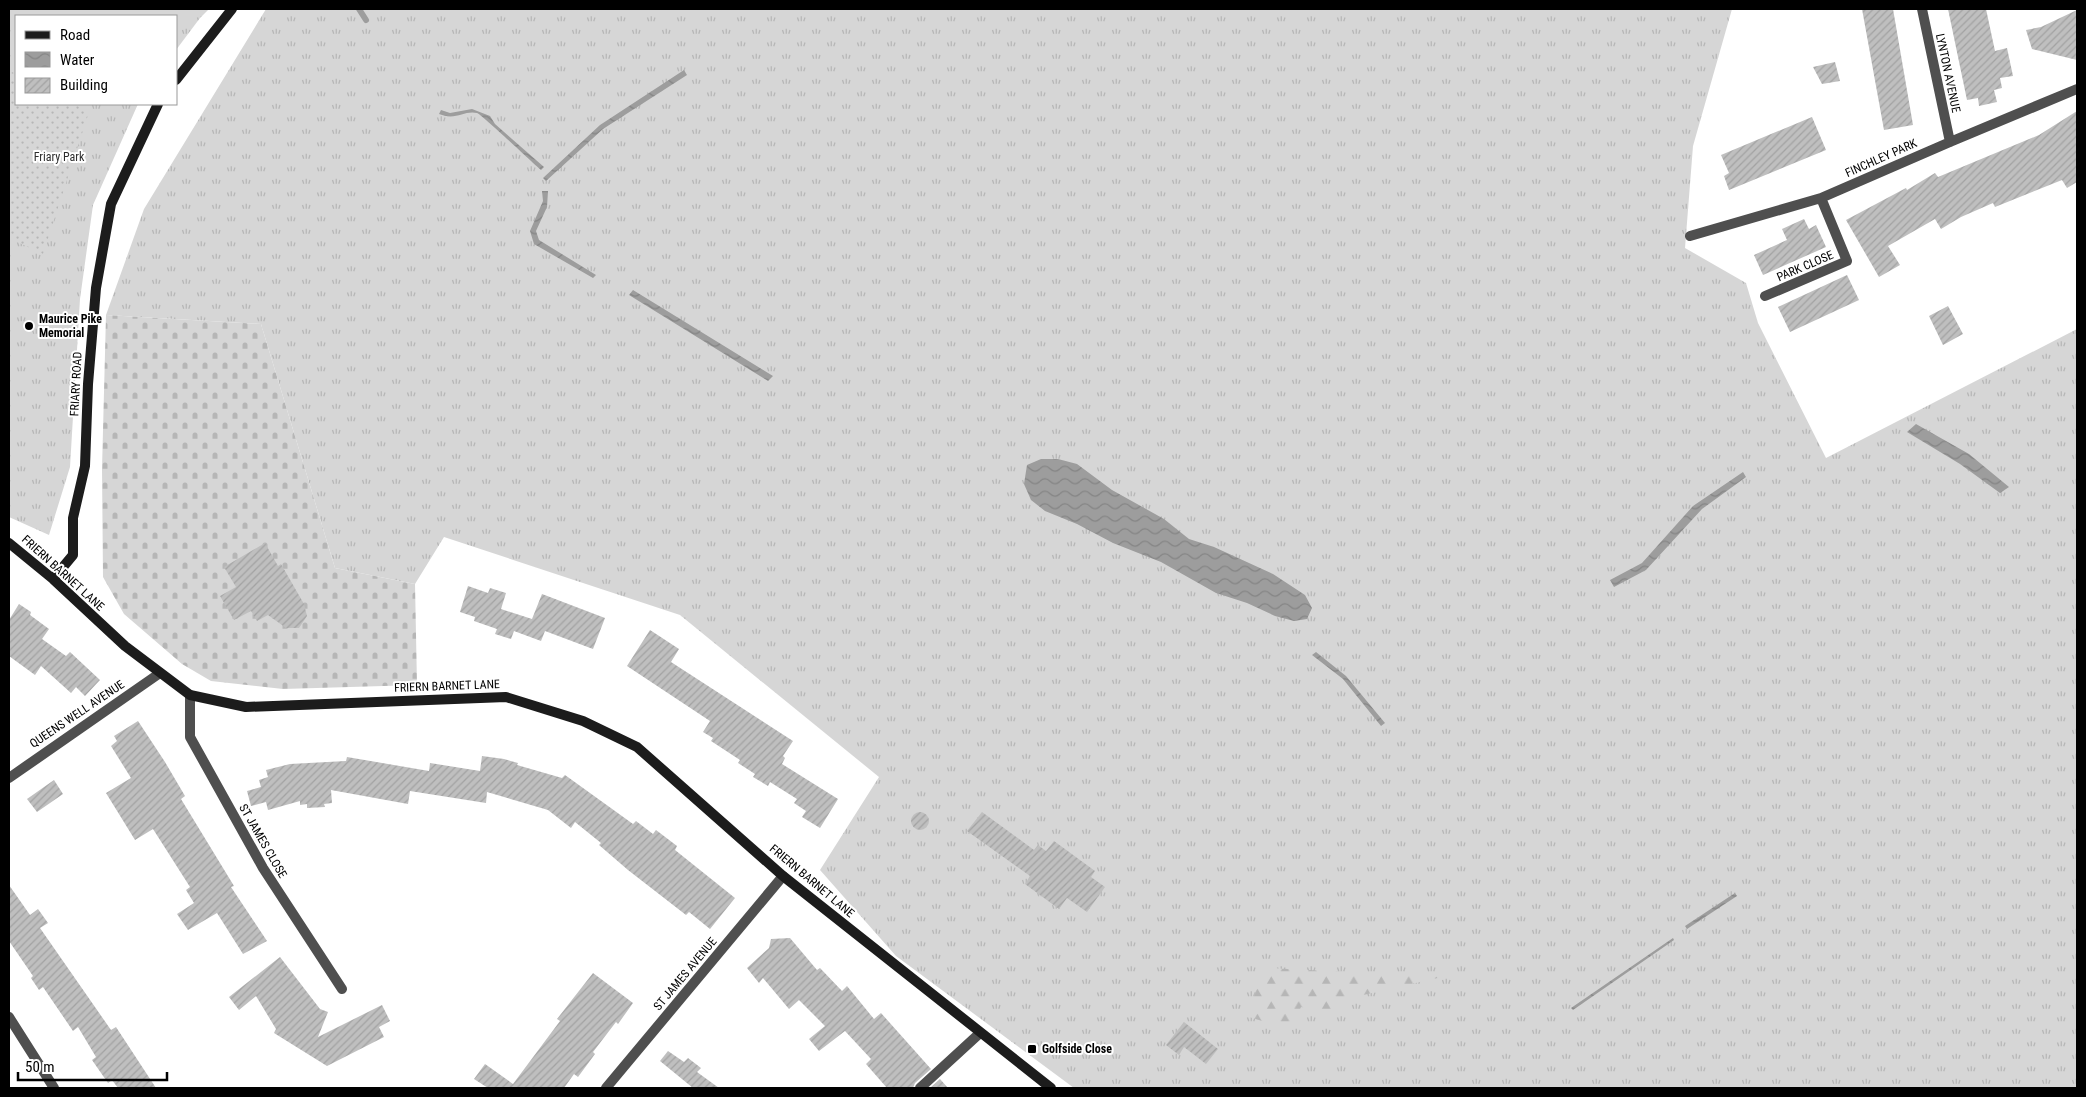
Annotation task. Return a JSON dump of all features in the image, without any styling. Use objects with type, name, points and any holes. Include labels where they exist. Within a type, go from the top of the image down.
[{"type":"main road","points":[[178,77],[213,30],[232,9]]},
{"type":"main road","name":"FRIARY ROAD","points":[[53,580],[73,555],[73,518],[85,466],[88,384],[96,288],[110,204],[158,105]]},
{"type":"main road","name":"FRIERN BARNET LANE","points":[[9,542],[125,646],[190,695],[246,706],[506,697],[583,721],[638,747],[783,876],[1051,1088]]},
{"type":"street","name":"LYNTON AVENUE","points":[[1922,9],[1950,142]]},
{"type":"street","name":"FINCHLEY PARK","points":[[1690,236],[1821,198],[2077,89]]},
{"type":"street","name":"PARK CLOSE","points":[[1766,296],[1847,262],[1821,198]]},
{"type":"street","name":"QUEENS WELL AVENUE","points":[[9,778],[160,672]]},
{"type":"street","name":"ST JAMES CLOSE","points":[[190,695],[190,737],[263,868],[342,989]]},
{"type":"street","name":"ST JAMES AVENUE","points":[[606,1088],[783,876]]},
{"type":"street","points":[[9,1017],[54,1088]]},
{"type":"street","points":[[920,1088],[980,1033]]},
{"type":"green space","name":"Friary Park","points":[[9,9],[209,9],[178,47],[178,15],[15,15],[15,105],[138,105],[93,205],[80,299],[70,467],[49,535],[9,517]]},
{"type":"green space","points":[[266,9],[1732,9],[1693,146],[1685,248],[1746,283],[1758,323],[1826,458],[2077,329],[2077,1088],[1074,1088],[896,956],[820,870],[879,777],[680,615],[444,537],[415,584],[335,568],[261,324],[106,315],[144,209]]},
{"type":"green space","points":[[12,72],[15,74],[15,105],[76,105],[89,112],[43,254],[9,238],[9,76]]},
{"type":"green space","points":[[106,315],[261,324],[335,568],[415,584],[417,685],[283,689],[211,681],[182,664],[124,614],[103,577],[102,469]]},
{"type":"green space","points":[[1268,968],[1442,977],[1337,1001],[1333,1016],[1301,1007],[1291,1030],[1249,1017],[1256,988]]},
{"type":"water","points":[[684,70],[687,75],[603,129],[546,181],[543,178],[600,125]]},
{"type":"water","points":[[472,109],[490,116],[495,124],[544,167],[541,170],[481,115],[472,112],[455,116],[439,114],[441,110],[450,113]]},
{"type":"water","points":[[542,191],[548,191],[547,207],[536,231],[539,240],[596,275],[593,278],[534,244],[530,231],[543,201]]},
{"type":"water","points":[[633,290],[773,376],[768,381],[629,295]]},
{"type":"water","points":[[1916,424],[1969,454],[2009,487],[2000,493],[1960,464],[1907,432]]},
{"type":"water","points":[[1041,459],[1058,459],[1077,464],[1112,490],[1164,519],[1189,539],[1214,547],[1273,574],[1305,595],[1312,608],[1307,619],[1294,621],[1275,616],[1247,603],[1216,593],[1161,562],[1113,543],[1077,524],[1045,511],[1031,500],[1024,484],[1027,465]]},
{"type":"water","points":[[1743,472],[1746,477],[1702,509],[1646,570],[1614,587],[1610,580],[1642,563],[1693,506]]},
{"type":"water","points":[[1316,652],[1346,676],[1385,723],[1381,726],[1343,679],[1312,655]]},
{"type":"water","points":[[1735,893],[1737,896],[1687,929],[1685,926]]},
{"type":"water","points":[[1673,938],[1674,940],[1573,1010],[1571,1008]]},
{"type":"building","points":[[1862,9],[1893,9],[1913,125],[1884,130]]},
{"type":"building","points":[[1948,9],[1986,9],[1995,51],[2007,48],[2013,76],[2000,78],[2002,88],[1994,90],[1997,102],[1979,106],[1978,98],[1967,100]]},
{"type":"building","points":[[2077,10],[2077,60],[2032,49],[2026,30],[2041,27]]},
{"type":"building","points":[[1835,62],[1840,81],[1822,84],[1813,67]]},
{"type":"building","points":[[2077,111],[2077,182],[2067,188],[2062,180],[1995,207],[1993,203],[1961,217],[1941,229],[1935,219],[1888,246],[1900,265],[1879,277],[1846,220],[1906,188],[1907,190],[1935,173],[1938,177],[2039,135]]},
{"type":"building","points":[[1812,117],[1826,150],[1729,190],[1724,176],[1729,173],[1721,155]]},
{"type":"building","points":[[1804,219],[1809,229],[1816,225],[1826,247],[1763,275],[1754,255],[1787,240],[1782,229]]},
{"type":"building","points":[[1847,275],[1859,300],[1790,332],[1778,307]]},
{"type":"building","points":[[1948,306],[1963,334],[1943,345],[1929,316]]},
{"type":"building","points":[[265,543],[278,566],[281,564],[304,604],[307,616],[299,628],[286,628],[268,615],[257,621],[251,611],[234,620],[220,596],[236,587],[224,567]]},
{"type":"building","points":[[468,586],[488,593],[490,588],[506,593],[501,609],[532,619],[542,594],[605,618],[593,649],[545,631],[541,641],[514,631],[511,639],[495,634],[497,629],[474,621],[475,617],[460,612]]},
{"type":"building","points":[[19,604],[31,612],[30,615],[49,629],[42,639],[66,656],[70,652],[100,680],[85,696],[76,687],[71,693],[41,666],[35,675],[9,656],[9,620]]},
{"type":"building","points":[[650,630],[679,649],[671,662],[793,741],[783,756],[785,758],[782,764],[838,799],[820,828],[802,817],[806,811],[794,803],[797,799],[770,782],[768,786],[753,777],[755,774],[738,763],[740,760],[711,741],[713,738],[703,732],[710,721],[627,666]]},
{"type":"building","points":[[138,721],[185,796],[181,799],[234,886],[231,887],[267,941],[243,954],[217,913],[188,930],[177,914],[194,903],[186,890],[190,887],[153,829],[135,840],[106,793],[131,778],[111,746],[117,741],[114,736]]},
{"type":"building","points":[[482,756],[504,759],[518,763],[517,765],[562,778],[565,775],[633,824],[636,821],[653,834],[656,830],[677,846],[675,850],[735,898],[710,929],[689,912],[686,915],[628,870],[599,845],[601,843],[575,822],[571,828],[548,810],[487,792],[486,803],[410,791],[408,804],[331,790],[332,803],[324,804],[325,807],[307,808],[307,804],[300,805],[300,801],[268,810],[266,802],[251,806],[247,791],[261,787],[259,780],[268,777],[266,770],[290,764],[346,761],[347,757],[429,771],[430,763],[480,771]]},
{"type":"building","points":[[54,780],[63,794],[37,812],[27,799]]},
{"type":"building","points":[[916,812],[924,812],[929,817],[927,828],[916,830],[911,825],[911,817]]},
{"type":"building","points":[[982,812],[1034,850],[1038,845],[1046,851],[1054,841],[1095,871],[1091,877],[1105,887],[1087,912],[1067,898],[1059,909],[1025,884],[1030,876],[967,831]]},
{"type":"building","points":[[9,885],[30,915],[38,909],[48,923],[40,928],[111,1030],[116,1027],[156,1088],[118,1088],[112,1080],[108,1083],[92,1060],[96,1057],[78,1027],[73,1031],[43,987],[39,990],[31,978],[33,976],[9,941]]},
{"type":"building","points":[[790,938],[817,970],[820,968],[842,991],[847,986],[874,1019],[881,1013],[931,1069],[915,1083],[913,1088],[887,1088],[866,1064],[871,1059],[845,1031],[819,1051],[809,1039],[825,1026],[799,1000],[789,1009],[763,978],[759,983],[747,968],[769,948],[771,939]]},
{"type":"building","points":[[280,957],[320,1009],[328,1012],[318,1037],[382,1005],[390,1021],[379,1027],[384,1037],[327,1066],[274,1033],[276,1029],[256,996],[239,1010],[229,997]]},
{"type":"building","points":[[593,973],[633,1003],[618,1024],[616,1022],[593,1052],[595,1054],[578,1077],[574,1074],[564,1088],[488,1088],[474,1079],[485,1064],[513,1084],[560,1021],[557,1019]]},
{"type":"building","points":[[1184,1022],[1218,1049],[1206,1064],[1184,1047],[1179,1055],[1166,1045]]},
{"type":"building","points":[[668,1051],[684,1062],[688,1058],[701,1068],[697,1072],[719,1088],[693,1088],[660,1061]]},
{"type":"building","points":[[940,1079],[948,1088],[930,1088]]},
{"type":"waterway","points":[[359,9],[366,20]]},
{"type":"place","name":"Maurice Pike Memorial","points":[[29,326]]},
{"type":"place","name":"Golfside Close","points":[[1032,1049]]}]
